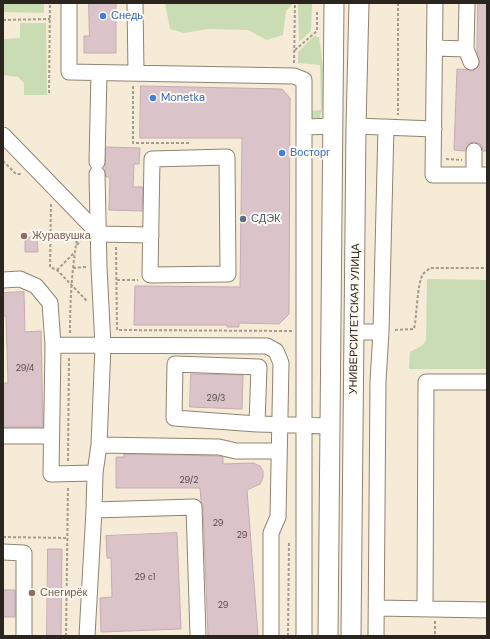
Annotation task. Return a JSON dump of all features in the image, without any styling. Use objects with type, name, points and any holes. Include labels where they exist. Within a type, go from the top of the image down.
[{"type":"main road","points":[[328,636],[334,3]]},
{"type":"main road","name":"УНИВЕРСИТЕТСКАЯ УЛИЦА","points":[[351,636],[356,126],[359,3]]},
{"type":"lane","points":[[69,3],[69,72],[294,76],[304,80],[304,636]]},
{"type":"lane","points":[[134,72],[135,3]]},
{"type":"lane","points":[[435,3],[434,175],[479,164]]},
{"type":"lane","points":[[435,48],[469,55],[467,3]]},
{"type":"lane","points":[[87,636],[95,473],[99,445],[103,346],[99,234],[104,201],[97,168],[99,73]]},
{"type":"lane","points":[[305,127],[332,126]]},
{"type":"lane","points":[[356,126],[434,129]]},
{"type":"lane","points":[[376,636],[378,381],[381,332],[386,127]]},
{"type":"lane","points":[[3,135],[99,234],[151,234]]},
{"type":"lane","points":[[228,157],[228,274],[150,275],[151,234],[152,159],[228,157]]},
{"type":"lane","points":[[3,280],[20,280],[36,286],[50,303],[53,346],[50,474],[95,473]]},
{"type":"lane","points":[[355,332],[381,332]]},
{"type":"lane","points":[[53,346],[267,346],[276,351],[281,363],[278,451],[278,517],[271,533],[271,636]]},
{"type":"lane","points":[[257,424],[258,367],[175,364],[174,418],[257,424],[330,426]]},
{"type":"lane","points":[[425,609],[426,382],[487,382]]},
{"type":"lane","points":[[3,436],[51,436]]},
{"type":"lane","points":[[99,445],[220,446],[236,451],[278,451]]},
{"type":"lane","points":[[94,510],[194,507],[198,636]]},
{"type":"lane","points":[[3,552],[24,553],[24,636]]},
{"type":"lane","points":[[377,608],[487,610]]},
{"type":"path","points":[[50,3],[50,93]]},
{"type":"path","points":[[294,50],[317,32],[318,3]]},
{"type":"path","points":[[3,20],[50,20]]},
{"type":"path","points":[[134,72],[133,143],[195,143]]},
{"type":"path","points":[[444,158],[448,160],[479,164]]},
{"type":"path","points":[[50,184],[52,203],[50,267],[57,270],[74,252]]},
{"type":"path","points":[[66,636],[70,294],[74,252],[78,232]]},
{"type":"path","points":[[116,234],[117,330],[292,331]]},
{"type":"path","points":[[381,332],[414,329],[422,275],[430,268],[487,268]]},
{"type":"path","points":[[117,280],[140,280]]},
{"type":"path","points":[[3,536],[67,538]]},
{"type":"green space","points":[[3,3],[44,3],[44,13],[3,12]]},
{"type":"green space","points":[[165,3],[292,3],[292,5],[286,11],[283,35],[267,40],[248,30],[208,29],[184,33],[170,29]]},
{"type":"green space","points":[[298,3],[312,3],[311,31],[299,42]]},
{"type":"green space","points":[[20,23],[46,23],[47,95],[24,95],[24,83],[18,77],[3,75],[3,39],[20,38]]},
{"type":"green space","points":[[314,36],[319,37],[324,79],[324,101],[322,111],[319,119],[315,120],[309,118],[311,111],[321,110],[320,65],[298,63],[298,52]]},
{"type":"green space","points":[[427,279],[487,280],[487,369],[409,369],[410,352],[423,345],[426,340]]},
{"type":"building","points":[[89,3],[116,3],[116,53],[84,53],[84,36],[89,36]]},
{"type":"building","points":[[478,3],[487,3],[487,151],[483,151],[482,146],[479,143],[474,142],[469,143],[465,151],[454,150],[457,69],[474,70],[480,64],[477,52]]},
{"type":"building","points":[[141,86],[282,89],[290,98],[289,314],[279,324],[239,323],[239,327],[227,327],[227,325],[134,325],[135,286],[240,287],[242,138],[140,138]]},
{"type":"building","points":[[106,147],[140,148],[139,164],[134,164],[133,187],[143,187],[142,211],[109,210],[110,177],[106,177]]},
{"type":"building","points":[[37,237],[38,252],[25,252],[25,238]]},
{"type":"building","points":[[24,292],[25,332],[41,331],[43,427],[3,427],[3,383],[8,383],[6,316],[3,316],[3,293]]},
{"type":"building","points":[[191,374],[243,375],[242,409],[190,407]]},
{"type":"building","points":[[124,454],[219,456],[223,457],[223,464],[253,463],[260,466],[263,471],[263,478],[260,484],[247,490],[258,636],[208,636],[203,507],[200,488],[116,488],[116,457],[124,457]]},
{"type":"building","points":[[177,533],[181,629],[101,632],[100,598],[112,597],[111,558],[107,558],[106,536]]},
{"type":"building","points":[[48,549],[62,549],[61,636],[47,636]]},
{"type":"building","points":[[3,590],[15,590],[15,617],[3,617]]},
{"type":"place","name":"Снедь","points":[[103,16]]},
{"type":"place","name":"Monetka","points":[[153,98]]},
{"type":"place","name":"Восторг","points":[[282,153]]},
{"type":"place","name":"СДЭК","points":[[243,219]]},
{"type":"place","name":"Журавушка","points":[[24,236]]},
{"type":"place","name":"Снегирёк","points":[[32,593]]}]
